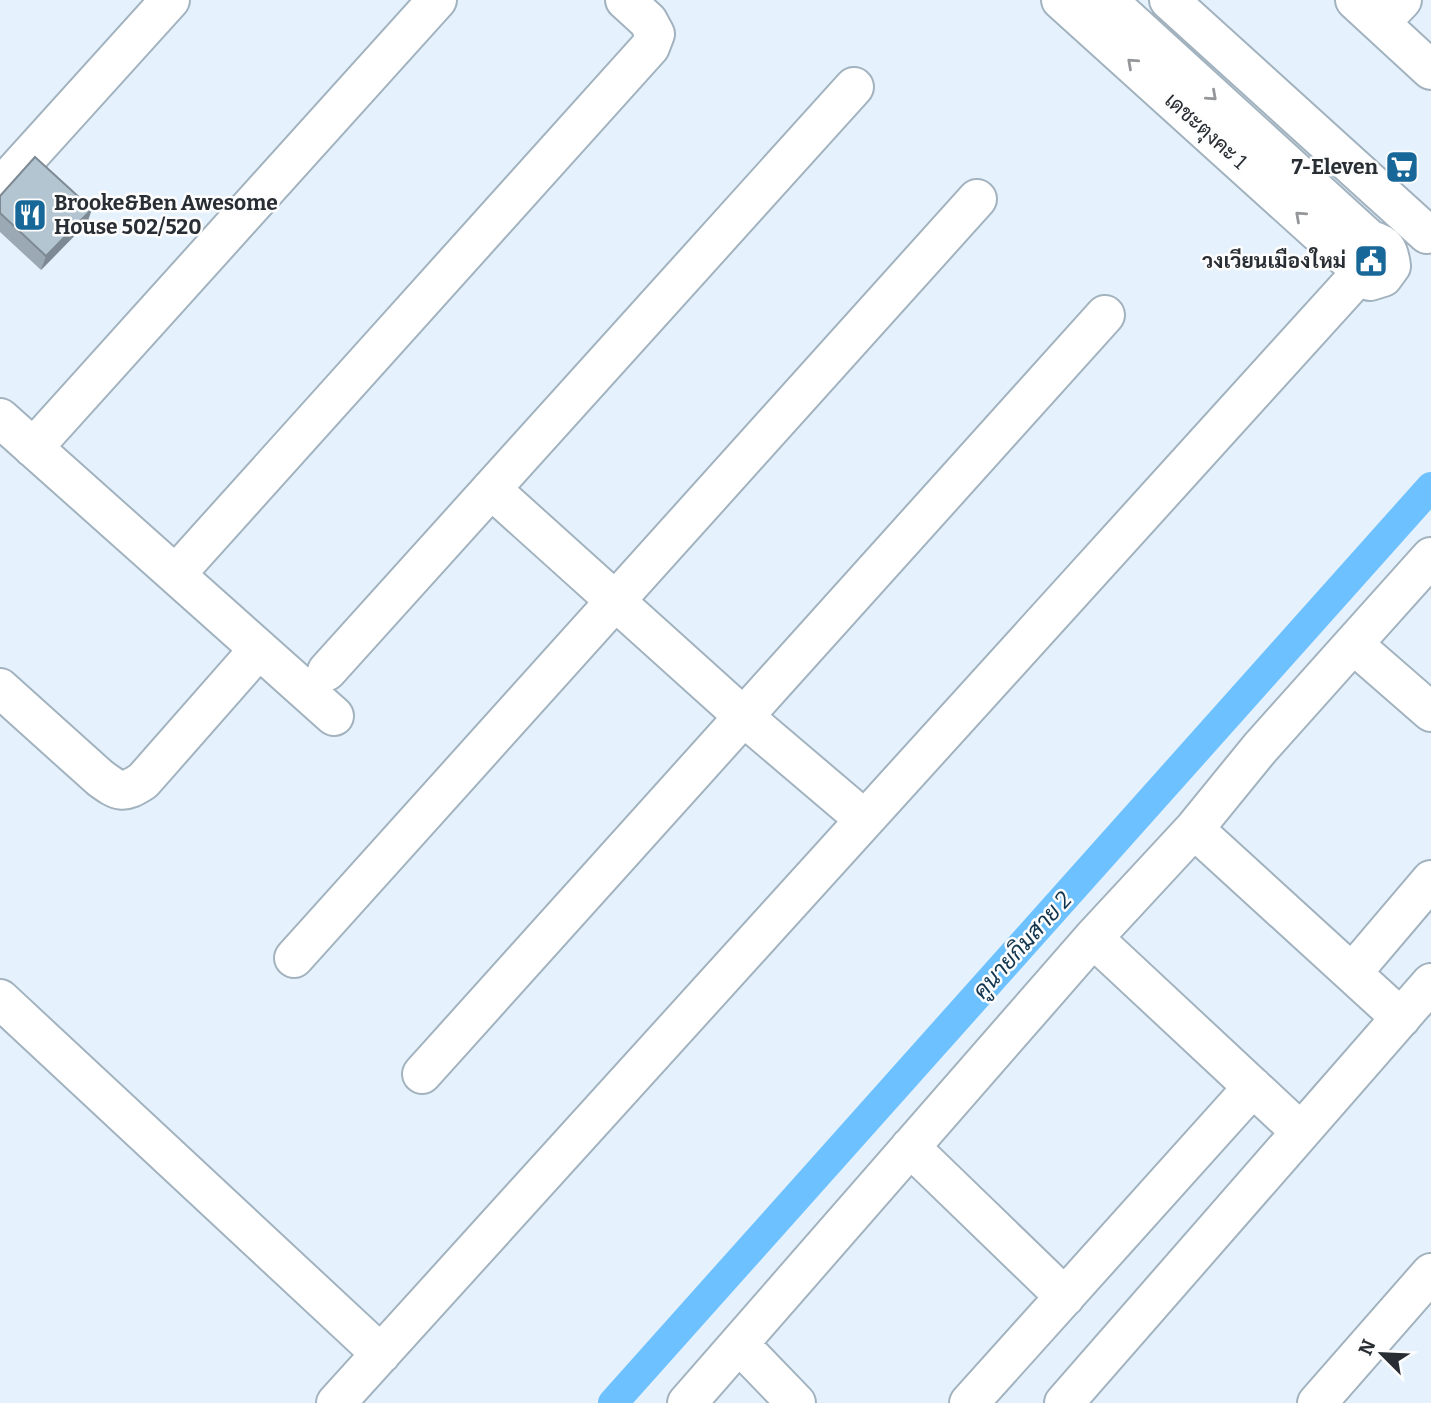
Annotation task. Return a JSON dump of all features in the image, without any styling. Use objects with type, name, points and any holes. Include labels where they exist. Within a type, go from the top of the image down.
[{"type":"street","points":[[0,188],[170,0]]},
{"type":"street","points":[[33,448],[437,0]]},
{"type":"street","points":[[176,574],[650,47],[655,34],[648,21],[625,0]]},
{"type":"street","name":"เดชะตุงคะ 1","points":[[1061,0],[1367,257]]},
{"type":"street","points":[[336,1403],[1367,257],[1429,233],[1168,0]]},
{"type":"street","name":"เดชะตุงคะ 1","points":[[1125,6],[1268,146],[1367,257]]},
{"type":"street","points":[[1379,8],[1431,70]]},
{"type":"street","points":[[327,671],[854,87]]},
{"type":"street","points":[[1268,146],[1296,115]]},
{"type":"street","points":[[294,958],[977,199]]},
{"type":"street","points":[[422,1074],[1105,315]]},
{"type":"street","points":[[0,418],[334,716]]},
{"type":"street","points":[[491,489],[744,717],[864,819]]},
{"type":"street","points":[[687,1403],[1093,938],[1194,829],[1260,748],[1431,557]]},
{"type":"street","points":[[1353,644],[1431,712]]},
{"type":"street","points":[[0,688],[100,778],[116,790],[128,790],[143,780],[259,649]]},
{"type":"street","points":[[1194,829],[1401,1018]]},
{"type":"street","points":[[1352,973],[1431,880]]},
{"type":"street","points":[[1093,938],[1301,1132]]},
{"type":"street","points":[[1064,1403],[1431,983]]},
{"type":"street","points":[[0,999],[381,1354]]},
{"type":"street","points":[[969,1403],[1253,1087]]},
{"type":"street","points":[[910,1147],[1065,1297]]},
{"type":"street","points":[[1317,1403],[1431,1273]]},
{"type":"street","points":[[739,1344],[796,1403]]},
{"type":"building","points":[[35,157],[92,209],[46,256],[0,213],[0,196]]},
{"type":"waterway","name":"คูนายกิมสาย 2","points":[[613,1403],[1431,487]]},
{"type":"place","name":"7-Eleven","points":[[1402,167]]},
{"type":"place","name":"Brooke&Ben Awesome House 502/520","points":[[30,215]]},
{"type":"place","name":"วงเวียนเมืองใหม่","points":[[1371,261]]}]
